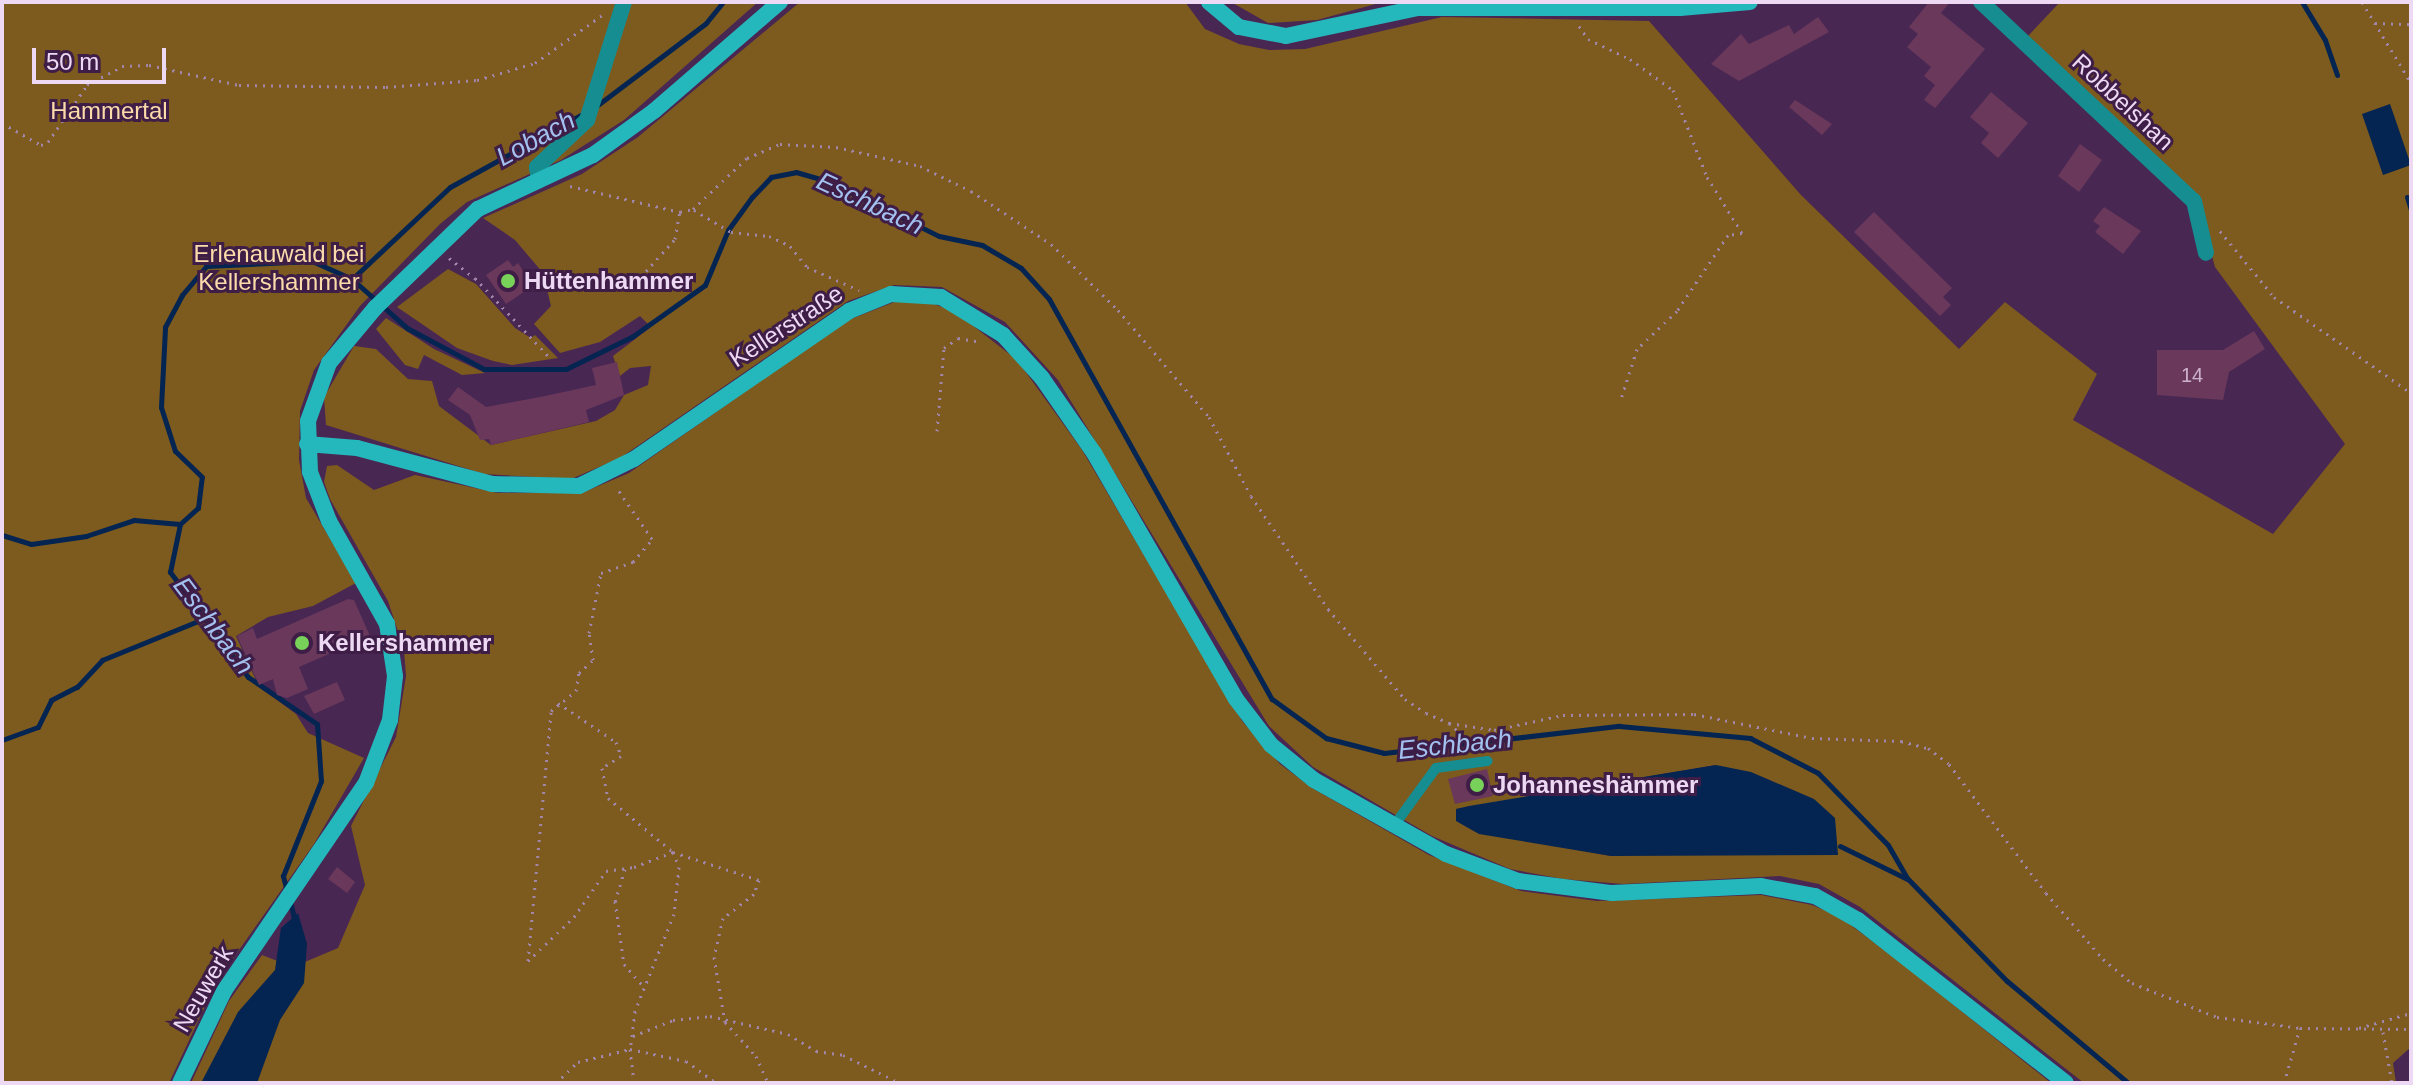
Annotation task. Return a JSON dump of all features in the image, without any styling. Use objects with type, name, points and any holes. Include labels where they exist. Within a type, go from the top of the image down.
[{"type":"main road","points":[[307,444],[310,411],[322,376],[381,302],[436,247],[490,201],[593,155],[644,119],[780,2]]},
{"type":"main road","points":[[1209,2],[1239,27],[1286,36],[1418,8],[1750,2]]},
{"type":"main road","name":"Kellerstraße","points":[[307,444],[357,448],[507,486],[564,488],[611,473],[837,317],[878,298],[912,292],[941,297],[979,317],[1014,344],[1094,453],[1249,718],[1292,763],[1393,827],[1470,865],[1541,886],[1640,893],[1761,886],[1815,896],[1858,920],[2066,1083]]},
{"type":"main road","name":"Neuwerk","points":[[180,1083],[216,1005],[319,855],[381,751],[395,676],[387,624],[317,495],[307,444]]},
{"type":"street","name":"Robbelshan","points":[[1981,2],[2194,201]]},
{"type":"street","points":[[539,180],[537,167],[582,130],[622,7]]},
{"type":"street","points":[[2194,201],[2206,253]]},
{"type":"lane","points":[[1393,827],[1436,768],[1488,761]]},
{"type":"path","points":[[2362,2],[2411,83]]},
{"type":"path","points":[[1566,6],[1588,39],[1630,59],[1673,90],[1707,177],[1742,233],[1728,235],[1677,311],[1653,329],[1637,349],[1621,399]]},
{"type":"path","points":[[2,123],[41,145],[48,142],[87,85],[122,66],[149,65],[239,85],[386,87],[477,80],[535,63],[599,13],[622,7]]},
{"type":"path","points":[[2375,23],[2411,24]]},
{"type":"path","points":[[539,180],[680,212],[693,209],[756,152],[794,144],[906,162],[1015,218],[1051,244],[1118,310],[1209,417],[1251,496],[1328,609],[1405,699],[1458,731],[1457,763]]},
{"type":"path","points":[[2194,201],[2274,297],[2411,393]]},
{"type":"path","points":[[693,209],[731,232],[769,236],[790,246],[807,267],[866,293]]},
{"type":"path","points":[[630,289],[675,239],[680,212]]},
{"type":"path","points":[[436,247],[475,278],[551,359]]},
{"type":"path","points":[[937,431],[944,348],[958,338],[1014,344]]},
{"type":"path","points":[[611,473],[628,509],[652,539],[633,562],[601,573],[589,633],[593,660],[579,673],[576,691],[551,711],[541,782],[528,961],[574,917],[606,871],[625,869],[673,852]]},
{"type":"path","points":[[558,703],[616,742],[621,756],[602,768],[608,798],[673,852],[759,880],[754,894],[723,918],[716,938],[725,1022],[756,1056],[768,1083]]},
{"type":"path","points":[[1449,723],[1494,730],[1563,715],[1679,713],[1812,738],[1901,741],[1928,748],[1949,764],[2046,893],[2132,983],[2217,1017],[2300,1028],[2383,1032],[2411,1029]]},
{"type":"path","points":[[634,1083],[630,1049],[644,987],[674,914],[679,867],[673,852]]},
{"type":"path","points":[[625,869],[615,901],[624,964],[644,987]]},
{"type":"path","points":[[2355,1030],[2411,1013]]},
{"type":"path","points":[[633,1036],[699,1016],[788,1034],[816,1051],[843,1055],[900,1083]]},
{"type":"path","points":[[2284,1083],[2300,1028]]},
{"type":"path","points":[[2383,1032],[2392,1083]]},
{"type":"path","points":[[556,1083],[578,1062],[630,1049],[686,1061],[716,1083]]},
{"type":"green space","points":[[2,2],[758,2],[624,120],[561,160],[467,202],[440,224],[360,306],[314,370],[300,411],[299,460],[306,498],[356,583],[313,606],[268,617],[236,636],[259,687],[296,714],[308,733],[364,758],[314,844],[217,981],[169,1083],[2,1083]]},
{"type":"green space","points":[[800,2],[1185,2],[1205,29],[1239,44],[1269,50],[1305,49],[1442,17],[1649,21],[1801,195],[1959,349],[2005,302],[2097,374],[2073,420],[2273,534],[2345,444],[2215,267],[2196,198],[2028,36],[2060,2],[2411,2],[2411,1047],[2393,1063],[2396,1083],[2084,1083],[1860,907],[1819,884],[1780,876],[1623,884],[1563,879],[1510,869],[1432,836],[1313,767],[1269,726],[1058,380],[1005,322],[942,287],[894,285],[848,301],[620,458],[571,479],[484,474],[326,425],[324,397],[354,346],[376,349],[408,379],[432,381],[439,406],[491,445],[596,421],[615,410],[624,395],[648,385],[651,366],[630,368],[620,376],[613,356],[651,327],[640,316],[600,342],[560,353],[534,324],[551,306],[543,273],[515,240],[483,218],[582,174],[638,137]],"holes":[[[1716,765],[1611,856],[1552,845],[1457,809]]]},
{"type":"green space","points":[[1231,2],[1383,2],[1317,20],[1268,23]]},
{"type":"green space","points":[[448,269],[476,284],[515,328],[531,338],[535,335],[558,358],[512,365],[493,361],[457,348],[397,307]]},
{"type":"green space","points":[[897,301],[928,302],[954,311],[1017,360],[1082,450],[1242,721],[1280,764],[1312,788],[1429,855],[1521,891],[1597,901],[1761,895],[1812,905],[1840,917],[2051,1083],[191,1083],[229,1001],[262,955],[293,967],[338,948],[365,885],[351,826],[396,737],[406,676],[404,650],[388,601],[330,499],[324,482],[327,466],[337,465],[374,490],[415,475],[498,493],[582,493],[629,473],[846,321]]},
{"type":"green space","points":[[386,318],[434,349],[485,373],[462,375],[424,355],[418,369],[405,365],[376,329]]},
{"type":"water","points":[[2390,104],[2411,165],[2383,175],[2362,114]]},
{"type":"water","points":[[1716,765],[1751,772],[1814,799],[1835,818],[1838,855],[1611,856],[1479,834],[1456,821],[1456,809],[1469,806]]},
{"type":"water","points":[[298,913],[307,944],[304,983],[280,1020],[257,1083],[201,1083],[238,1012],[275,970],[281,928]]},
{"type":"building","points":[[1929,2],[1950,2],[1941,13],[1985,49],[1935,108],[1924,100],[1935,85],[1924,76],[1931,67],[1907,47],[1918,34],[1909,27]]},
{"type":"building","points":[[1818,17],[1829,32],[1739,81],[1711,64],[1741,34],[1749,44],[1789,25],[1794,34]]},
{"type":"building","points":[[1991,92],[2028,123],[1998,158],[1981,143],[1989,133],[1970,117]]},
{"type":"building","points":[[1795,100],[1832,124],[1822,135],[1789,107]]},
{"type":"building","points":[[2080,144],[2102,160],[2079,192],[2058,176]]},
{"type":"building","points":[[2104,207],[2141,231],[2123,254],[2095,232],[2100,226],[2093,221]]},
{"type":"building","points":[[1874,212],[1952,288],[1943,297],[1951,305],[1940,316],[1854,232]]},
{"type":"building","name":"Hüttenhammer","points":[[508,260],[513,267],[518,263],[529,279],[523,283],[528,289],[506,304],[486,275]]},
{"type":"building","points":[[2254,331],[2265,349],[2229,372],[2223,400],[2157,395],[2157,350],[2223,350]]},
{"type":"building","points":[[617,362],[624,395],[586,410],[589,422],[491,445],[489,439],[480,440],[470,415],[448,400],[458,387],[486,407],[596,385],[592,368]]},
{"type":"building","name":"Kellershammer","points":[[348,599],[354,600],[370,636],[299,667],[308,689],[287,698],[277,695],[273,679],[259,685],[237,636],[253,628],[257,639]]},
{"type":"building","points":[[337,682],[345,700],[314,714],[304,696]]},
{"type":"building","name":"Johanneshämmer","points":[[1487,769],[1493,796],[1455,804],[1448,779]]},
{"type":"building","points":[[337,867],[355,882],[347,893],[328,879]]},
{"type":"waterway","name":"Lobach","points":[[595,107],[706,23],[723,2]]},
{"type":"waterway","points":[[2302,2],[2325,40],[2337,75]]},
{"type":"waterway","name":"Lobach","points":[[352,279],[450,187],[586,112]]},
{"type":"waterway","name":"Eschbach","points":[[287,891],[283,876],[321,781],[317,724],[248,677],[170,572],[180,524],[198,508],[202,477],[175,451],[161,407],[165,327],[182,295],[206,266],[312,261],[352,279],[407,328],[484,369],[566,369],[633,336],[705,285],[728,230],[752,197],[771,177],[796,172],[828,181],[939,236],[982,245],[1021,268],[1049,299],[1272,699],[1326,738],[1384,753],[1619,726],[1750,738],[1818,773],[1888,845],[1908,879],[2007,981],[2128,1083]]},
{"type":"waterway","points":[[2407,197],[2411,210]]},
{"type":"waterway","points":[[2,535],[31,544],[86,536],[134,520],[180,524]]},
{"type":"waterway","points":[[2,740],[38,727],[51,700],[77,687],[102,660],[203,619]]},
{"type":"waterway","points":[[1840,846],[1907,879]]},
{"type":"waterway","name":"Eschbach","points":[[290,901],[295,922]]},
{"type":"place","name":"Hüttenhammer","points":[[508,281]]},
{"type":"place","name":"Kellershammer","points":[[302,643]]},
{"type":"place","name":"Johanneshämmer","points":[[1477,785]]},
{"type":"park label","name":"Hammertal","points":[[109,111]]},
{"type":"park label","name":"Erlenauwald bei Kellershammer","points":[[279,268]]}]
